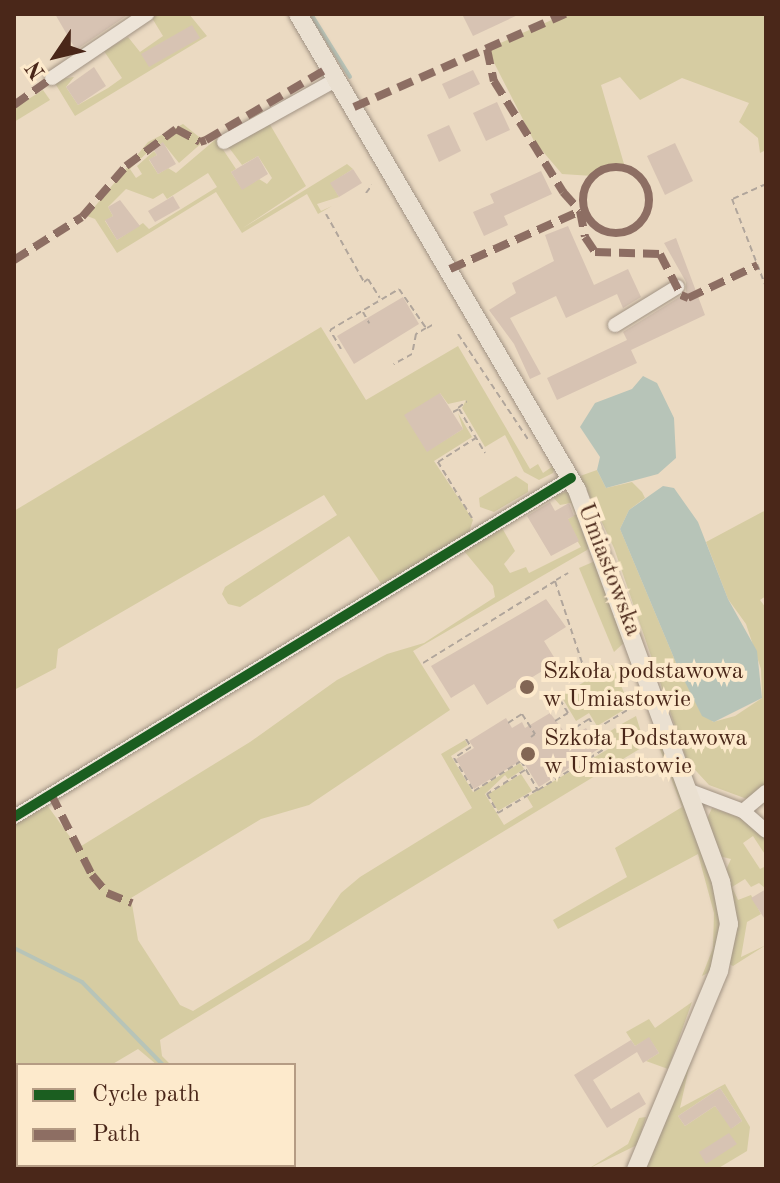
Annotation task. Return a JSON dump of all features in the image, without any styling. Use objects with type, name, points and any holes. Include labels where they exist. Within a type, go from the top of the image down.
[{"type":"main road","name":"Umiastowska","points":[[298,14],[571,478],[690,791],[726,905],[726,947],[636,1169]]},
{"type":"street","points":[[52,78],[147,14]]},
{"type":"street","points":[[224,142],[337,79]]},
{"type":"street","points":[[615,325],[677,287]]},
{"type":"street","points":[[14,817],[571,478]]},
{"type":"street","points":[[690,791],[743,811],[766,831]]},
{"type":"street","points":[[743,811],[766,792]]},
{"type":"path","points":[[766,184],[732,199],[766,287]]},
{"type":"path","points":[[366,193],[372,185]]},
{"type":"path","points":[[326,214],[358,269],[380,299]]},
{"type":"path","points":[[391,284],[395,290],[402,292],[426,328]]},
{"type":"path","points":[[341,349],[330,330],[395,290]]},
{"type":"path","points":[[362,311],[369,323]]},
{"type":"path","points":[[394,364],[412,354],[416,334],[434,324]]},
{"type":"path","points":[[458,334],[463,335],[535,450]]},
{"type":"path","points":[[453,412],[467,401]]},
{"type":"path","points":[[459,409],[485,453]]},
{"type":"path","points":[[472,518],[438,462],[476,438]]},
{"type":"path","points":[[423,663],[568,573]]},
{"type":"path","points":[[555,581],[586,675]]},
{"type":"path","points":[[555,721],[568,713],[556,693]]},
{"type":"path","points":[[591,736],[643,704]]},
{"type":"path","points":[[507,715],[510,722],[522,714],[535,734],[531,737]]},
{"type":"path","points":[[526,769],[487,794],[498,813],[606,748],[589,719],[565,734]]},
{"type":"path","points":[[466,739],[471,747],[454,758],[474,791],[521,761],[538,789]]},
{"type":"shaded area","points":[[155,14],[189,14],[207,36],[75,116],[53,80],[74,77],[66,87],[78,105],[108,88],[122,78],[104,51],[128,37],[140,52],[163,36],[152,18]]},
{"type":"shaded area","points":[[565,14],[766,14],[766,150],[760,153],[758,138],[739,122],[749,103],[682,78],[640,100],[620,77],[601,85],[624,164],[593,176],[562,174],[534,141],[487,49]]},
{"type":"shaded area","points":[[43,90],[50,100],[14,122],[14,108]]},
{"type":"shaded area","points":[[262,111],[306,186],[243,228],[347,164],[353,169],[331,183],[339,197],[317,204],[321,211],[332,206],[318,214],[307,194],[242,233],[216,192],[117,253],[95,219],[87,216],[148,142],[183,124],[204,141],[179,163],[163,143],[152,148],[130,169],[136,178],[142,174],[137,166],[154,151],[157,155],[149,160],[158,174],[168,168],[176,173],[216,139],[236,169],[231,172],[242,189],[259,179],[267,184],[272,178],[258,156],[242,165],[227,145],[228,133]],"holes":[[[208,173],[217,187],[149,229],[143,223],[117,240],[105,221],[113,216],[108,207],[126,189],[153,199],[163,193],[167,199]]]},
{"type":"shaded area","points":[[321,327],[366,400],[458,346],[530,469],[538,464],[543,473],[556,464],[553,473],[539,480],[524,472],[505,435],[485,447],[462,408],[466,400],[448,404],[440,393],[427,451],[463,429],[458,413],[472,437],[434,461],[473,520],[469,532],[384,588],[349,536],[240,607],[228,604],[222,594],[225,587],[337,515],[324,495],[58,649],[56,668],[14,690],[14,511]]},
{"type":"shaded area","points":[[643,376],[657,383],[674,418],[676,458],[658,474],[606,488],[597,470],[600,457],[580,427],[595,403],[632,389]]},
{"type":"shaded area","points":[[597,470],[606,488],[632,482],[645,498],[629,510],[620,529],[679,670],[713,722],[735,716],[762,698],[761,669],[746,624],[728,599],[706,542],[766,510],[766,596],[760,600],[766,608],[766,787],[747,799],[709,785],[687,761],[614,548],[580,476]]},
{"type":"shaded area","points":[[516,476],[528,484],[528,492],[494,512],[480,507],[479,498]]},
{"type":"shaded area","points":[[663,486],[674,488],[698,522],[728,599],[757,651],[762,698],[714,722],[702,716],[679,670],[620,529],[629,510]]},
{"type":"shaded area","points":[[569,491],[590,545],[587,550],[413,651],[450,710],[309,805],[261,819],[131,898],[138,940],[180,1005],[193,1011],[309,940],[341,893],[360,877],[472,808],[441,754],[465,740],[468,745],[451,756],[473,792],[520,763],[524,769],[508,779],[505,775],[485,794],[504,825],[533,807],[527,797],[610,748],[603,736],[615,728],[618,732],[618,726],[636,716],[644,742],[660,734],[720,904],[722,924],[712,971],[702,976],[713,948],[714,913],[698,854],[558,929],[553,920],[627,877],[615,848],[682,807],[656,739],[160,1040],[162,1056],[169,1063],[155,1063],[138,1049],[114,1063],[16,1063],[14,1122],[14,825],[47,805],[78,848],[250,742],[337,680],[387,654],[424,643],[495,597],[493,586],[464,551],[501,526],[515,551],[504,564],[510,573],[526,567],[529,573],[581,547],[565,521],[576,514],[571,503],[560,505],[552,496]]},
{"type":"shaded area","points":[[595,561],[626,641],[614,652],[579,568]]},
{"type":"shaded area","points":[[612,665],[626,697],[631,695],[637,702],[597,726],[589,713],[576,721],[561,696]]},
{"type":"shaded area","points":[[521,774],[532,791],[498,811],[488,794]]},
{"type":"shaded area","points":[[712,808],[741,818],[766,839],[766,856],[753,836],[743,843],[760,869],[766,866],[766,889],[759,883],[751,887],[745,879],[732,887],[738,900],[751,895],[761,914],[747,922],[741,957],[766,945],[733,966],[729,964],[737,926],[725,872],[731,859],[719,856],[707,819]]},
{"type":"shaded area","points":[[692,1002],[668,1069],[646,1061],[659,1053],[649,1038],[635,1046],[626,1032],[649,1019],[655,1028]]},
{"type":"shaded area","points":[[693,1049],[680,1108],[725,1084],[750,1127],[747,1151],[717,1169],[644,1169]],"holes":[[[720,1088],[742,1121],[732,1128],[715,1106],[685,1126],[678,1116]]]},
{"type":"shaded area","points":[[646,1117],[637,1145],[588,1169],[628,1144],[639,1118]]},
{"type":"building","points":[[55,14],[129,14],[76,50]]},
{"type":"building","points":[[462,14],[520,14],[473,36]]},
{"type":"building","points":[[192,25],[200,38],[149,67],[141,54]]},
{"type":"building","points":[[94,67],[106,86],[78,105],[66,87]]},
{"type":"building","points":[[473,70],[480,84],[449,99],[442,84]]},
{"type":"building","points":[[497,102],[510,130],[486,141],[473,113]]},
{"type":"building","points":[[449,125],[461,151],[439,162],[427,135]]},
{"type":"building","points":[[163,142],[176,164],[158,174],[149,159],[157,155],[153,149]]},
{"type":"building","points":[[675,143],[693,181],[665,195],[647,156]]},
{"type":"building","points":[[258,156],[268,174],[242,190],[231,172]]},
{"type":"building","points":[[353,169],[362,183],[339,197],[330,183]]},
{"type":"building","points":[[541,171],[552,194],[504,216],[508,225],[484,236],[473,212],[494,203],[490,194]]},
{"type":"building","points":[[173,196],[180,208],[155,222],[148,211]]},
{"type":"building","points":[[120,200],[140,226],[117,240],[105,220],[113,216],[108,207]]},
{"type":"building","points":[[568,226],[594,285],[628,269],[641,297],[623,308],[617,294],[566,318],[556,296],[510,318],[541,374],[530,379],[514,344],[489,310],[516,293],[512,283],[554,261],[545,235]]},
{"type":"building","points":[[676,238],[705,315],[631,350],[637,363],[557,400],[547,378],[627,340],[623,332],[686,293],[686,282],[664,243]]},
{"type":"building","points":[[403,297],[419,324],[354,364],[337,336]]},
{"type":"building","points":[[440,393],[463,429],[427,452],[404,415]]},
{"type":"building","points":[[550,502],[555,511],[569,503],[574,516],[568,519],[579,541],[551,556],[527,516]]},
{"type":"building","points":[[546,599],[566,627],[544,641],[557,662],[487,705],[474,684],[451,698],[431,666]]},
{"type":"building","name":"Szkoła Podstawowa w Umiastowie","points":[[550,713],[569,738],[586,728],[600,748],[539,787],[522,760],[474,789],[456,759],[474,748],[469,741],[506,718],[512,728],[522,722],[525,728]]},
{"type":"building","points":[[766,889],[766,921],[751,898]]},
{"type":"building","points":[[649,1037],[659,1053],[643,1063],[637,1052],[593,1080],[611,1109],[639,1092],[646,1104],[607,1128],[574,1075],[631,1040],[635,1046]]},
{"type":"building","points":[[720,1088],[742,1121],[731,1129],[715,1106],[685,1126],[678,1116]]},
{"type":"building","points":[[729,1133],[737,1144],[706,1164],[699,1152]]},
{"type":"waterway","points":[[311,14],[350,77]]},
{"type":"waterway","points":[[14,948],[82,982],[161,1063]]},
{"type":"marked path","points":[[354,107],[565,14]]},
{"type":"marked path","points":[[487,49],[494,81],[563,192],[580,211],[585,237],[595,252],[660,254],[681,295],[688,298],[758,265]]},
{"type":"marked path","points":[[14,260],[82,217],[126,166],[176,129],[200,142],[206,140],[330,67]]},
{"type":"marked path","points":[[14,105],[52,78]]},
{"type":"marked path","points":[[609,167],[623,167],[635,172],[644,181],[649,200],[647,213],[640,224],[623,233],[609,233],[597,228],[588,219],[583,207],[583,193],[588,181],[597,172],[609,167]]},
{"type":"marked path","points":[[450,269],[580,211]]},
{"type":"marked path","points":[[51,794],[92,875],[107,893],[132,903]]},
{"type":"cycle path","points":[[14,817],[571,478]]},
{"type":"place","name":"Szkoła podstawowa w Umiastowie","points":[[527,687]]},
{"type":"place","name":"Szkoła Podstawowa w Umiastowie","points":[[528,754]]}]
